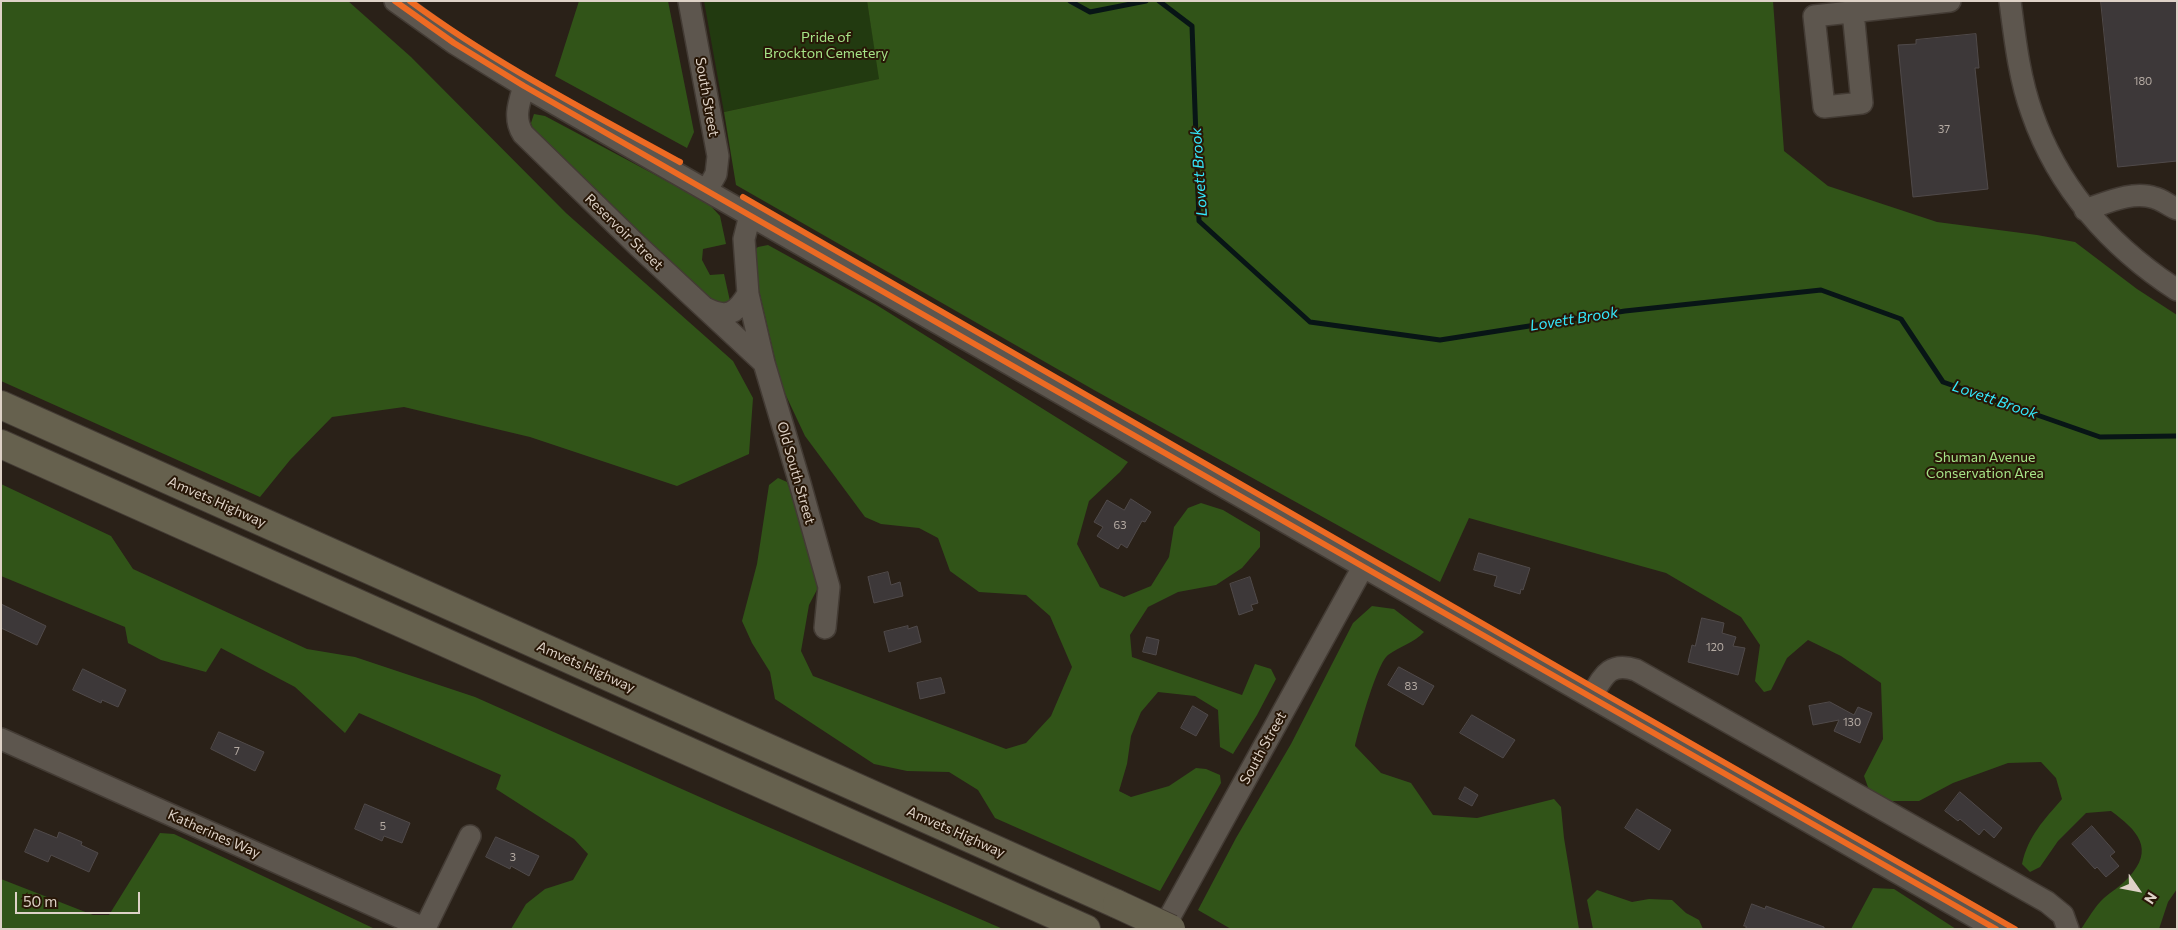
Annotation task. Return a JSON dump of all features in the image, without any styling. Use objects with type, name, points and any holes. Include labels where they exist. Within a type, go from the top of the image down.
[{"type":"highway","name":"Amvets Highway","points":[[1,405],[1172,929]]},
{"type":"highway","points":[[1,444],[1086,929]]},
{"type":"street","points":[[395,1],[454,43],[524,86],[1996,929]]},
{"type":"street","name":"South Street","points":[[690,1],[718,156],[716,174],[706,190]]},
{"type":"street","points":[[1853,12],[1950,1]]},
{"type":"street","points":[[2010,1],[2016,48],[2032,113],[2045,145],[2085,210],[2115,243],[2148,271],[2177,290]]},
{"type":"street","name":"Reservoir Street","points":[[524,86],[517,118],[518,126],[523,134],[764,363]]},
{"type":"street","points":[[2085,210],[2117,199],[2137,196],[2155,198],[2177,209]]},
{"type":"street","points":[[704,308],[716,313],[732,312],[740,306],[748,294],[744,239],[750,215]]},
{"type":"street","name":"Old South Street","points":[[748,294],[764,363],[829,587],[825,628]]},
{"type":"street","name":"South Street","points":[[1164,929],[1364,567]]},
{"type":"street","points":[[1591,697],[1602,679],[1613,668],[1627,667],[1636,670],[2046,902],[2063,915],[2068,929]]},
{"type":"street","name":"Katherines Way","points":[[1,739],[426,928]]},
{"type":"street","points":[[426,928],[470,836]]},
{"type":"green space","points":[[1,1],[348,1],[411,57],[566,213],[733,361],[753,398],[749,454],[677,486],[530,437],[404,407],[332,417],[290,460],[260,497],[1,381]]},
{"type":"green space","points":[[579,1],[668,1],[694,132],[687,148],[555,76]]},
{"type":"green space","name":"Pride of Brockton Cemetery","points":[[704,1],[867,1],[880,79],[724,112]]},
{"type":"green space","name":"Shuman Avenue Conservation Area","points":[[867,1],[1773,1],[1784,151],[1828,186],[1937,222],[2075,242],[2137,289],[2177,315],[2177,889],[2168,902],[2159,929],[2081,929],[2101,901],[2128,878],[2141,858],[2142,849],[2135,833],[2129,825],[2111,811],[2086,813],[2058,841],[2040,867],[2030,872],[2022,864],[2028,845],[2043,821],[2062,799],[2056,778],[2041,762],[2008,763],[1953,783],[1919,801],[1889,801],[1869,790],[1864,776],[1883,739],[1881,683],[1841,656],[1808,640],[1787,658],[1771,690],[1764,692],[1755,681],[1760,645],[1741,617],[1666,573],[1469,518],[1440,582],[1094,390],[736,185],[724,112],[879,79]]},
{"type":"green space","points":[[534,114],[545,116],[708,203],[720,216],[726,244],[703,249],[702,260],[710,275],[724,274],[730,301],[721,304],[710,300],[585,183],[533,130],[531,123]]},
{"type":"green space","points":[[768,245],[875,304],[1128,462],[1089,501],[1077,544],[1100,587],[1124,597],[1151,586],[1169,557],[1174,527],[1188,508],[1201,503],[1223,510],[1260,532],[1260,547],[1242,568],[1216,585],[1178,592],[1148,607],[1130,635],[1132,657],[1242,695],[1255,664],[1271,669],[1276,679],[1233,754],[1220,747],[1218,710],[1195,696],[1158,692],[1141,712],[1131,736],[1127,764],[1119,791],[1131,797],[1169,786],[1196,768],[1206,769],[1220,775],[1221,783],[1160,891],[995,818],[978,790],[949,772],[907,771],[874,764],[775,699],[770,672],[752,643],[742,621],[757,564],[769,485],[778,478],[787,482],[799,512],[821,582],[809,605],[801,651],[813,676],[1006,749],[1026,743],[1051,716],[1072,667],[1050,616],[1026,595],[979,592],[950,571],[938,538],[919,528],[881,524],[865,517],[805,436],[781,385],[758,286],[754,250]]},
{"type":"green space","points":[[1,484],[111,536],[133,569],[307,649],[355,657],[475,697],[1003,929],[511,929],[526,904],[545,889],[573,880],[588,854],[574,839],[496,789],[501,775],[359,713],[345,733],[295,687],[221,648],[206,672],[161,660],[128,643],[125,627],[1,576]]},
{"type":"green space","points":[[1372,606],[1394,609],[1424,632],[1416,639],[1388,655],[1384,661],[1369,697],[1355,746],[1381,773],[1411,783],[1433,815],[1477,818],[1554,799],[1561,807],[1564,838],[1579,929],[1231,929],[1198,910],[1236,838],[1291,744],[1353,623]]},
{"type":"green space","points":[[160,833],[174,834],[375,929],[1,929],[1,879],[93,915],[109,915]]},
{"type":"green space","points":[[1873,888],[1894,889],[1956,929],[1851,929]]},
{"type":"green space","points":[[1597,890],[1632,902],[1649,899],[1672,900],[1686,913],[1699,920],[1703,929],[1593,929],[1587,900]]},
{"type":"building","points":[[2101,1],[2177,1],[2177,161],[2118,167]]},
{"type":"building","points":[[1976,34],[1979,68],[1975,68],[1988,189],[1913,197],[1898,45],[1916,44],[1916,40]]},
{"type":"building","points":[[1131,499],[1151,512],[1145,522],[1142,521],[1127,548],[1121,544],[1118,549],[1097,536],[1103,527],[1094,522],[1107,500],[1124,510]]},
{"type":"building","points":[[1479,553],[1530,568],[1520,594],[1494,586],[1497,576],[1474,570]]},
{"type":"building","points":[[888,572],[891,585],[900,582],[903,596],[874,603],[868,577]]},
{"type":"building","points":[[1250,577],[1258,603],[1251,605],[1253,610],[1239,615],[1230,584]]},
{"type":"building","points":[[1,604],[46,626],[37,645],[1,628]]},
{"type":"building","points":[[1702,618],[1724,623],[1722,633],[1736,637],[1733,646],[1745,648],[1738,675],[1688,662],[1692,645],[1695,646]]},
{"type":"building","points":[[908,626],[908,629],[917,626],[921,642],[889,652],[884,632]]},
{"type":"building","points":[[1147,637],[1159,640],[1156,655],[1143,652]]},
{"type":"building","points":[[1399,667],[1434,686],[1423,705],[1388,685]]},
{"type":"building","points":[[83,669],[126,690],[118,707],[102,700],[101,703],[73,690]]},
{"type":"building","points":[[941,678],[945,693],[920,699],[917,683]]},
{"type":"building","points":[[1830,702],[1854,715],[1858,707],[1872,713],[1860,743],[1834,731],[1839,720],[1813,725],[1809,706]]},
{"type":"building","points":[[1193,706],[1208,715],[1196,736],[1181,728]]},
{"type":"building","points":[[1472,715],[1515,740],[1503,758],[1460,733]]},
{"type":"building","points":[[219,732],[264,752],[255,771],[211,749]]},
{"type":"building","points":[[1465,787],[1478,795],[1472,806],[1459,799]]},
{"type":"building","points":[[1960,792],[2002,828],[1994,838],[1984,829],[1979,835],[1960,819],[1958,821],[1945,811]]},
{"type":"building","points":[[365,804],[410,823],[402,843],[384,836],[382,841],[355,829]]},
{"type":"building","points":[[1637,809],[1671,830],[1659,850],[1625,828]]},
{"type":"building","points":[[2092,826],[2115,852],[2110,856],[2119,866],[2106,877],[2097,867],[2095,869],[2072,844]]},
{"type":"building","points":[[35,829],[57,838],[59,832],[82,842],[81,845],[98,853],[89,872],[51,855],[48,862],[25,852]]},
{"type":"building","points":[[496,837],[539,856],[529,876],[511,866],[510,869],[486,857]]},
{"type":"building","points":[[1752,904],[1765,909],[1766,906],[1824,927],[1824,929],[1746,929],[1746,926],[1744,926]]},
{"type":"waterway","name":"Lovett Brook","points":[[1070,1],[1090,12],[1146,1]]},
{"type":"waterway","name":"Lovett Brook","points":[[1159,1],[1192,26],[1199,221],[1310,322],[1440,340],[1625,311],[1821,290],[1901,319],[1943,382],[2100,437],[2177,436]]},
{"type":"cycle path","points":[[395,1],[454,43],[524,86],[1996,929]]},
{"type":"cycle path","points":[[410,1],[508,66],[680,162]]},
{"type":"cycle path","points":[[743,197],[2015,929]]}]
